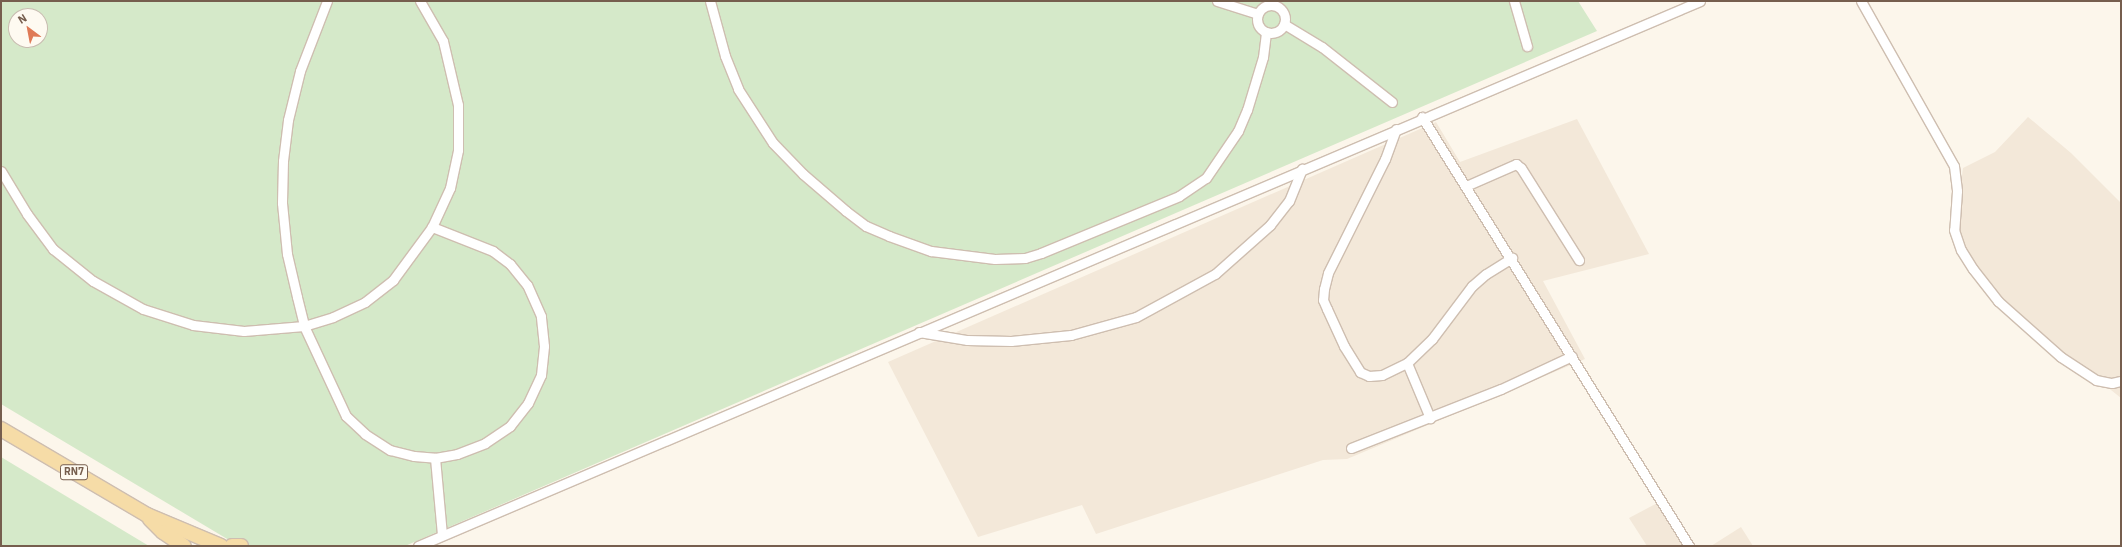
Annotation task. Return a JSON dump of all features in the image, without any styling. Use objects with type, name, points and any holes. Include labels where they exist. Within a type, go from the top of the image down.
[{"type":"main road","name":"RN7","points":[[1,429],[146,516],[221,546]]},
{"type":"main road","name":"RN7","points":[[146,516],[163,532],[184,546]]},
{"type":"main road","points":[[232,546],[241,546]]},
{"type":"street","points":[[327,1],[300,71],[288,120],[283,161],[282,203],[287,254],[304,326],[346,416],[365,434],[390,450],[414,456],[435,458],[457,454],[485,443],[510,426],[528,403],[541,375],[544,346],[541,316],[527,285],[510,264],[493,251],[432,227]]},
{"type":"street","points":[[1,171],[27,214],[53,249],[92,282],[143,309],[193,325],[244,331],[304,326],[333,317],[365,302],[393,280],[432,227],[450,188],[458,150],[458,106],[443,41],[420,1]]},
{"type":"street","points":[[710,1],[725,56],[738,89],[773,143],[803,174],[846,212],[866,226],[930,251],[995,259],[1025,258],[1041,253],[1180,196],[1206,178],[1234,137],[1247,110],[1263,57],[1266,32]]},
{"type":"street","points":[[1217,1],[1258,14]]},
{"type":"street","points":[[1514,1],[1526,46]]},
{"type":"street","points":[[418,546],[1422,117],[1700,1]]},
{"type":"street","points":[[1861,1],[1954,166],[1957,191],[1954,230],[1961,250],[1973,269],[1998,301],[2061,357],[2096,380],[2112,383],[2121,381]]},
{"type":"street","points":[[1266,32],[1258,24],[1258,14],[1264,7],[1271,3],[1281,10],[1284,24],[1322,47],[1392,102]]},
{"type":"street","points":[[1266,32],[1278,30],[1284,24]]},
{"type":"street","points":[[1422,117],[1512,258],[1689,546]]},
{"type":"street","points":[[1396,129],[1385,158],[1328,273],[1323,300],[1344,346],[1360,372],[1369,376],[1382,375],[1408,363],[1432,339],[1472,286],[1486,274],[1512,258]]},
{"type":"street","points":[[1466,186],[1516,164],[1522,168],[1579,260]]},
{"type":"street","points":[[920,332],[967,340],[1011,341],[1071,335],[1136,316],[1215,274],[1270,225],[1289,202],[1302,169]]},
{"type":"street","points":[[1351,448],[1430,418],[1572,356]]},
{"type":"street","points":[[1408,363],[1430,418]]},
{"type":"street","points":[[435,458],[442,535]]},
{"type":"shaded area","points":[[2028,117],[2071,153],[2121,203],[2121,398],[1982,287],[1955,228],[1963,168],[1995,152]]},
{"type":"shaded area","points":[[1577,119],[1649,254],[1543,281],[1585,359],[1347,459],[1323,460],[1096,534],[1082,505],[978,537],[888,362],[1436,122],[1460,162]]},
{"type":"shaded area","points":[[1663,500],[1692,546],[1647,546],[1629,518]]},
{"type":"shaded area","points":[[1741,527],[1753,546],[1711,546]]},
{"type":"green space","points":[[1,1],[1578,1],[1597,31],[405,546],[239,546],[1,404]]},
{"type":"green space","points":[[1,457],[149,546],[1,546]]}]
